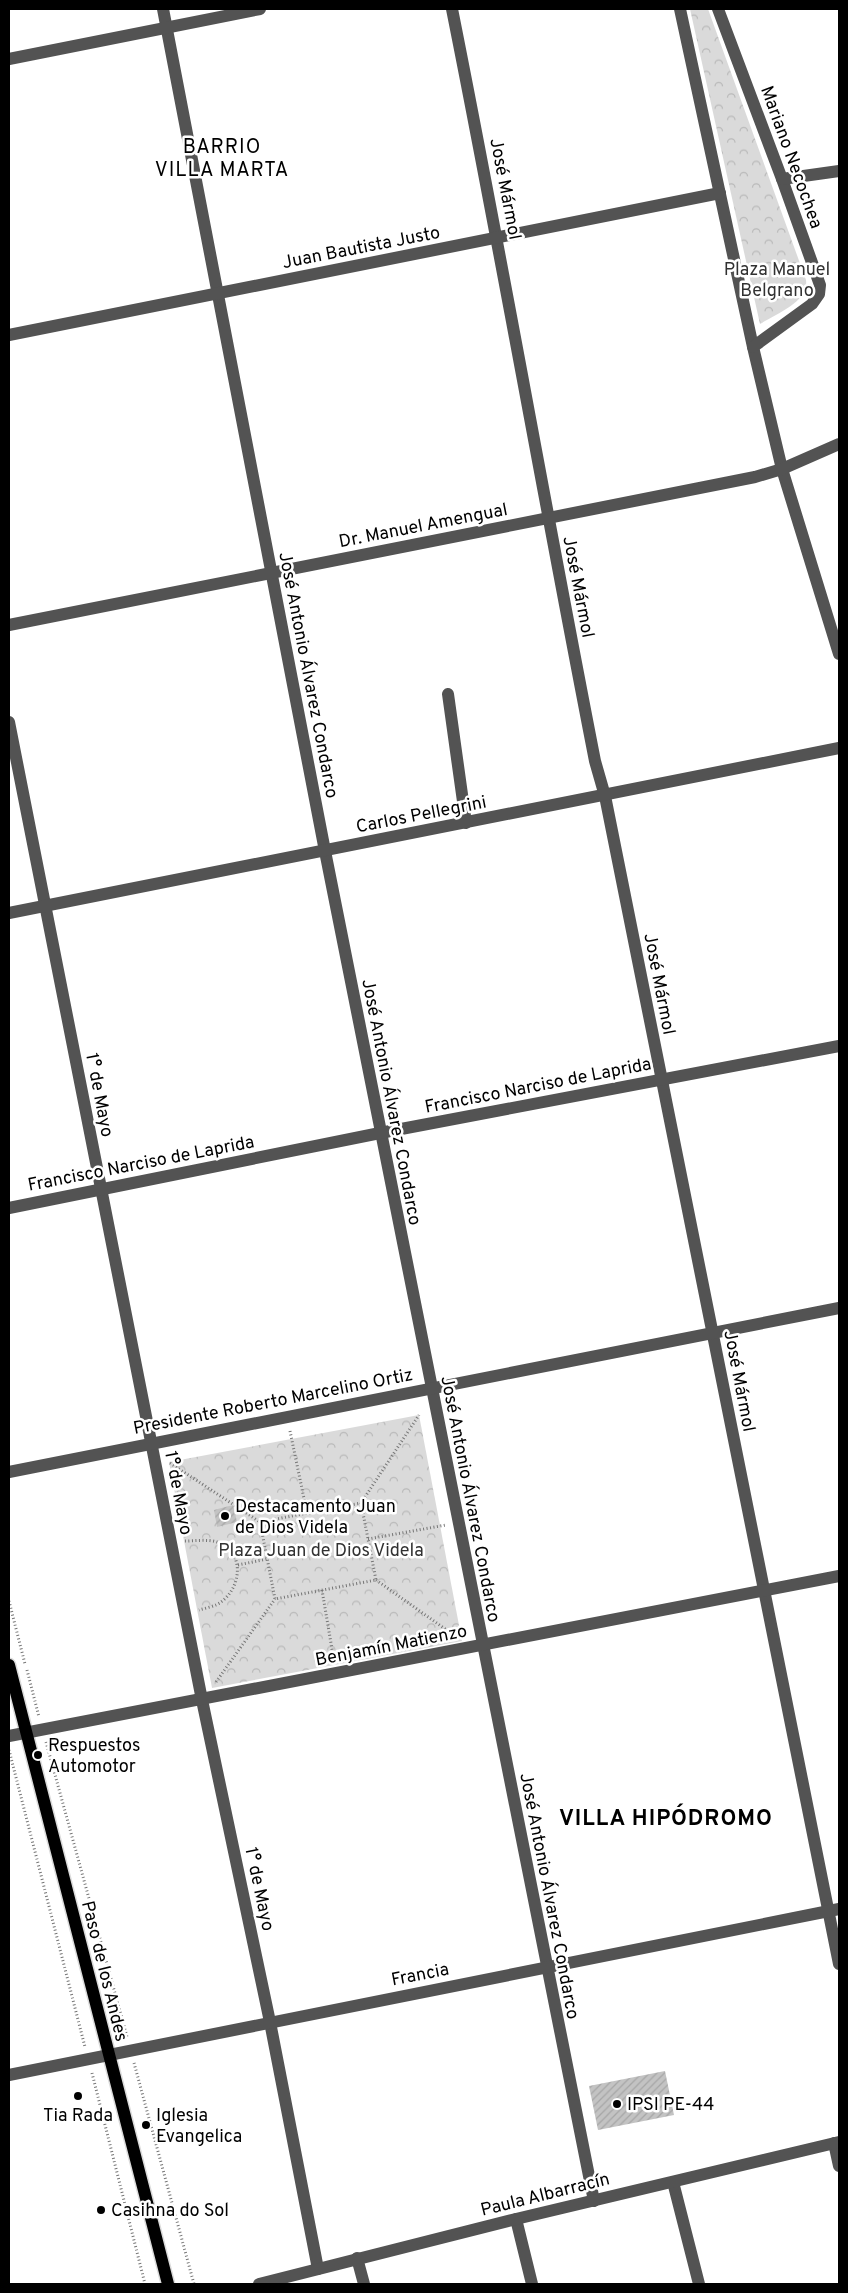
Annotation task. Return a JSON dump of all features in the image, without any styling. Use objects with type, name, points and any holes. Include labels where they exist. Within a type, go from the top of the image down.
[{"type":"main road","name":"Paso de los Andes","points":[[9,1665],[168,2284]]},
{"type":"street","name":"José Antonio Álvarez Condarco","points":[[163,9],[380,1133],[594,2200]]},
{"type":"street","points":[[9,59],[260,9]]},
{"type":"street","name":"José Mármol","points":[[452,9],[498,237],[553,546],[595,761],[604,796],[662,1079],[764,1590],[834,1910],[839,1964]]},
{"type":"street","points":[[680,9],[753,347],[782,469],[839,654]]},
{"type":"street","name":"Mariano Necochea","points":[[718,9],[819,281],[819,294],[804,312],[753,347]]},
{"type":"street","points":[[782,179],[839,171]]},
{"type":"street","name":"Juan Bautista Justo","points":[[9,335],[720,193]]},
{"type":"street","name":"Dr. Manuel Amengual","points":[[9,625],[755,477],[782,469],[839,444]]},
{"type":"street","points":[[448,694],[466,823]]},
{"type":"street","name":"1° de Mayo","points":[[9,722],[202,1700],[270,2022],[318,2269]]},
{"type":"street","name":"Carlos Pellegrini","points":[[9,913],[839,748]]},
{"type":"street","name":"Francisco Narciso de Laprida","points":[[9,1208],[100,1188],[380,1133],[839,1046]]},
{"type":"street","name":"Presidente Roberto Marcelino Ortiz","points":[[9,1472],[839,1308]]},
{"type":"street","name":"Benjamín Matienzo","points":[[9,1736],[839,1576]]},
{"type":"street","name":"Francia","points":[[9,2075],[834,1910]]},
{"type":"street","points":[[836,2143],[839,2166]]},
{"type":"street","name":"Paula Albarracín","points":[[259,2284],[516,2219],[836,2143]]},
{"type":"street","points":[[673,2182],[699,2284]]},
{"type":"street","points":[[516,2219],[532,2284]]},
{"type":"street","points":[[357,2258],[364,2284]]},
{"type":"path","points":[[419,1415],[361,1503],[376,1580],[462,1641]]},
{"type":"path","points":[[287,1416],[307,1513]]},
{"type":"path","points":[[169,1462],[260,1522],[361,1503]]},
{"type":"path","points":[[260,1522],[274,1599]]},
{"type":"path","points":[[368,1539],[458,1523]]},
{"type":"path","points":[[184,1541],[216,1542],[231,1550],[238,1565],[235,1586],[221,1603],[197,1611]]},
{"type":"path","points":[[238,1565],[267,1559]]},
{"type":"path","points":[[212,1688],[274,1599],[376,1580]]},
{"type":"path","points":[[322,1590],[336,1674]]},
{"type":"path","points":[[9,1601],[194,2284]]},
{"type":"path","points":[[9,1750],[145,2284]]},
{"type":"green space","name":"Plaza Manuel Belgrano","points":[[690,9],[708,9],[806,280],[806,288],[797,301],[760,324]]},
{"type":"green space","name":"Plaza Juan de Dios Videla","points":[[419,1415],[462,1641],[212,1688],[169,1462]]},
{"type":"building","name":"Destacamento Juan de Dios Videla","points":[[233,1505],[237,1522],[217,1527],[214,1510]]},
{"type":"building","name":"IPSI PE-44","points":[[665,2071],[674,2115],[598,2130],[589,2086]]},
{"type":"place","name":"Destacamento Juan de Dios Videla","points":[[225,1516]]},
{"type":"place","name":"Respuestos Automotor","points":[[38,1755]]},
{"type":"place","name":"Tia Rada","points":[[78,2096]]},
{"type":"place","name":"IPSI PE-44","points":[[617,2104]]},
{"type":"place","name":"Iglesia Evangelica","points":[[146,2125]]},
{"type":"place","name":"Casihna do Sol","points":[[101,2210]]},
{"type":"district","name":"BARRIO VILLA MARTA","points":[[222,158]]},
{"type":"district","name":"VILLA HIPÓDROMO","points":[[666,1817]]}]
